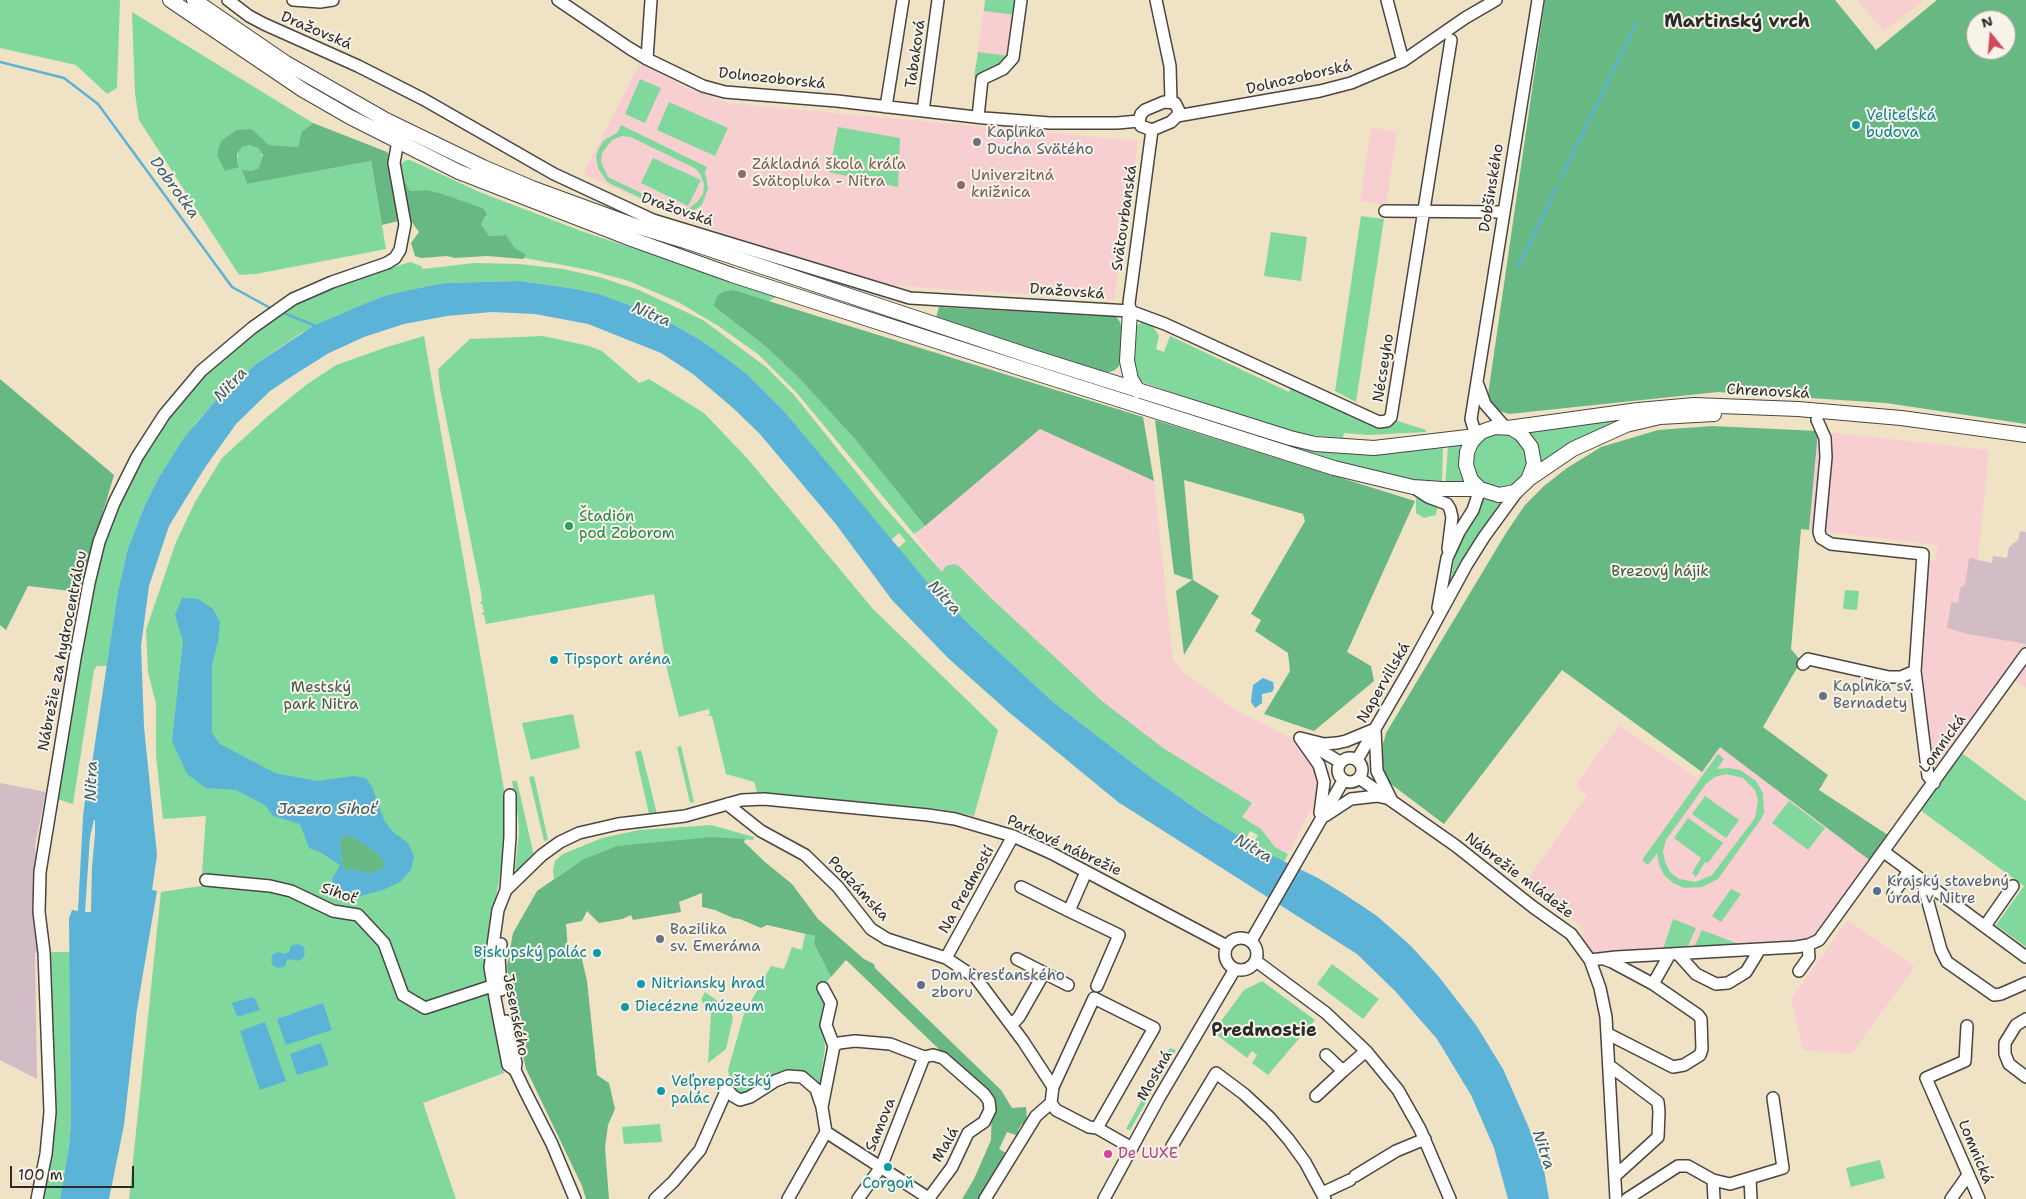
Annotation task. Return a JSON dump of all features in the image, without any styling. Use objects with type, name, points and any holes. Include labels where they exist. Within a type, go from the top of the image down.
[{"type":"main road","points":[[170,0],[304,90],[350,117],[468,176],[634,240],[732,275],[1334,468],[1414,487],[1480,489]]},
{"type":"main road","points":[[194,0],[286,62],[345,97],[432,143],[532,188],[636,226],[685,240],[1138,391],[1268,432],[1315,444],[1374,448],[1476,436],[1490,428],[1506,427],[1523,436],[1531,447],[1534,464],[1523,485],[1511,493],[1499,495],[1487,493],[1480,489],[1470,477],[1466,462],[1468,449],[1476,436]]},
{"type":"main road","points":[[1130,311],[1127,361],[1131,379],[1138,391]]},
{"type":"main road","points":[[1101,379],[1116,372],[1127,361]]},
{"type":"main road","name":"Chrenovská","points":[[1506,427],[1638,410],[1694,405],[1798,409],[1900,418],[2026,435]]},
{"type":"main road","name":"Chrenovská","points":[[1523,485],[1573,448],[1611,430],[1638,421],[1660,417],[1710,414],[1817,420],[1903,427],[2026,444]]},
{"type":"street","name":"Dražovská","points":[[228,0],[249,16],[264,24],[366,69],[561,177],[653,220],[910,298],[1130,311]]},
{"type":"street","points":[[293,0],[320,2],[332,0]]},
{"type":"street","name":"Dolnozoborská","points":[[558,0],[647,59],[703,86],[724,92],[837,101],[1050,123],[1117,124],[1139,120]]},
{"type":"street","points":[[647,59],[651,0]]},
{"type":"street","points":[[886,107],[903,0]]},
{"type":"street","name":"Tabaková","points":[[923,111],[938,0]]},
{"type":"street","points":[[978,117],[982,79],[1003,69],[1014,58],[1021,0]]},
{"type":"street","points":[[1156,0],[1170,66],[1171,102]]},
{"type":"street","points":[[1387,0],[1403,61]]},
{"type":"street","name":"Dolnozoborská","points":[[1152,130],[1171,122],[1177,116],[1320,92],[1351,84],[1403,61],[1465,18],[1496,0]]},
{"type":"street","name":"Dobšinského","points":[[1476,436],[1471,419],[1538,0]]},
{"type":"street","name":"Nécseyho","points":[[1130,311],[1165,324],[1379,422],[1387,421],[1391,417],[1451,40]]},
{"type":"street","points":[[1152,130],[1141,126],[1140,114],[1145,110],[1164,102],[1171,102],[1175,103],[1178,107],[1177,116]]},
{"type":"street","name":"Svätourbanská","points":[[1130,311],[1129,302],[1152,130]]},
{"type":"street","name":"Nábrežie za hydrocentrálou","points":[[37,1199],[46,1154],[50,1112],[44,952],[39,904],[40,872],[75,658],[93,564],[109,516],[127,475],[164,415],[201,371],[291,300],[302,294],[387,263],[395,258],[400,250],[405,224],[394,163],[398,141]]},
{"type":"street","points":[[1386,211],[1503,212]]},
{"type":"street","name":"Dobšinského","points":[[1477,381],[1484,404],[1506,427]]},
{"type":"street","name":"Chrenovská","points":[[1817,420],[1826,438],[1819,532],[1821,538],[1831,544],[1923,554],[1915,671]]},
{"type":"street","name":"Napervillská","points":[[1357,760],[1484,537],[1523,485]]},
{"type":"street","points":[[1414,487],[1428,498],[1446,504],[1450,509],[1452,517],[1447,558]]},
{"type":"street","name":"Napervillská","points":[[1436,619],[1447,558],[1459,532],[1473,510],[1480,489]]},
{"type":"street","name":"Lomnická","points":[[1808,945],[1819,940],[1828,929],[2026,654]]},
{"type":"street","points":[[1803,664],[1808,659],[1889,677],[1901,677],[1915,671],[1928,776],[1934,783]]},
{"type":"street","points":[[1300,738],[1324,744],[1346,742],[1375,729],[1377,770],[1392,800]]},
{"type":"street","points":[[1300,738],[1340,762]]},
{"type":"street","points":[[1300,738],[1319,765],[1324,782],[1319,820]]},
{"type":"street","points":[[1348,758],[1357,760],[1362,769],[1359,778],[1351,782],[1343,781],[1338,774],[1340,762],[1348,758]]},
{"type":"street","name":"Nábrežie mládeže","points":[[1359,778],[1456,846],[1533,908],[1571,934],[1590,960],[1603,1000],[1608,1034],[1616,1199]]},
{"type":"street","points":[[1251,940],[1343,781]]},
{"type":"street","name":"Jesenského","points":[[510,795],[510,837],[506,890],[498,910],[490,967],[516,1063],[514,1070],[552,1144],[575,1199]]},
{"type":"street","points":[[1319,820],[1351,799],[1377,796],[1392,800]]},
{"type":"street","name":"Parkové nábrežie","points":[[727,804],[749,799],[786,800],[928,815],[972,823],[1013,836],[1227,946]]},
{"type":"street","points":[[506,890],[542,855],[560,842],[578,833],[626,823],[685,816],[727,804]]},
{"type":"street","name":"Podzámska","points":[[727,804],[761,830],[805,855],[838,887],[871,928],[887,939],[946,958],[976,978],[1054,1087]]},
{"type":"street","name":"Na Predmostí","points":[[946,958],[1013,836]]},
{"type":"street","points":[[1884,852],[2026,957]]},
{"type":"street","points":[[1893,894],[1909,871]]},
{"type":"street","points":[[1069,911],[1086,872]]},
{"type":"street","name":"Sihoť","points":[[206,880],[270,886],[291,891],[333,910],[358,915],[384,943],[403,994],[424,1008],[496,984]]},
{"type":"street","points":[[1922,880],[1940,950],[1947,962],[1994,995],[2001,994],[2026,983]]},
{"type":"street","points":[[1985,926],[2013,886]]},
{"type":"street","points":[[1021,887],[1119,935],[1097,986]]},
{"type":"street","points":[[1238,938],[1251,940],[1257,950],[1256,961],[1248,969],[1235,969],[1226,960],[1227,946],[1238,938]]},
{"type":"street","points":[[1590,960],[1808,945],[1809,957],[1799,971]]},
{"type":"street","points":[[1674,954],[1696,974],[1716,984],[1728,983],[1746,972],[1757,954],[1757,950]]},
{"type":"street","points":[[1654,984],[1674,954]]},
{"type":"street","points":[[1017,959],[1068,985]]},
{"type":"street","points":[[1604,959],[1654,984],[1680,1001],[1701,1019],[1702,1049],[1700,1055],[1681,1067],[1673,1067],[1608,1034]]},
{"type":"street","points":[[1256,961],[1331,1017],[1366,1050],[1398,1090],[1425,1139],[1450,1199]]},
{"type":"street","name":"Mostná","points":[[1104,1199],[1159,1098],[1235,969]]},
{"type":"street","points":[[1011,1025],[1018,1017],[1044,973]]},
{"type":"street","points":[[822,1107],[834,1046],[826,1025],[831,1003],[823,988]]},
{"type":"street","points":[[985,1199],[1036,1116],[1051,1103],[1054,1087],[1094,998],[1154,1028],[1097,1128]]},
{"type":"street","points":[[2026,1019],[2016,1025],[2005,1043],[2005,1054],[2009,1064],[2026,1077]]},
{"type":"street","name":"Lomnická","points":[[1967,1026],[1965,1061],[1926,1078],[1979,1199]]},
{"type":"street","name":"Malá","points":[[834,1046],[839,1043],[855,1041],[876,1041],[890,1044],[924,1057],[933,1055],[943,1058],[984,1094],[989,1101],[990,1110],[984,1122],[968,1133],[952,1167],[930,1198]]},
{"type":"street","points":[[1316,1096],[1366,1050]]},
{"type":"street","points":[[1326,1055],[1343,1071]]},
{"type":"street","name":"Samova","points":[[858,1199],[881,1166],[924,1057]]},
{"type":"street","points":[[1610,1066],[1658,1102],[1659,1112],[1658,1137],[1615,1176]]},
{"type":"street","points":[[1172,1146],[1216,1073],[1244,1094],[1270,1118],[1305,1162],[1324,1196],[1396,1151],[1425,1139]]},
{"type":"street","points":[[655,1199],[673,1182],[700,1150],[727,1089],[740,1100],[750,1097],[775,1081],[795,1076],[802,1077],[816,1089],[822,1107],[826,1132],[788,1199]]},
{"type":"street","points":[[1627,1199],[1678,1166],[1688,1166],[1714,1180],[1730,1184],[1783,1168],[1773,1098]]},
{"type":"street","points":[[1051,1103],[1056,1110],[1090,1127],[1097,1128],[1132,1148]]},
{"type":"street","points":[[826,1132],[930,1198]]},
{"type":"street","points":[[1951,1199],[1968,1175]]},
{"type":"street","points":[[1750,1179],[1751,1199]]},
{"type":"street","points":[[1714,1180],[1714,1199]]},
{"type":"shaded area","points":[[985,0],[1018,0],[1011,56],[1000,67],[974,79]]},
{"type":"shaded area","points":[[1857,0],[1923,0],[1884,32]]},
{"type":"shaded area","points":[[640,63],[685,87],[728,103],[1138,141],[1114,300],[900,286],[852,276],[688,221],[583,174]]},
{"type":"shaded area","points":[[1371,127],[1397,132],[1386,205],[1360,201]]},
{"type":"shaded area","points":[[1040,429],[1154,481],[1173,660],[1183,672],[1234,709],[1294,739],[1309,755],[1321,781],[1320,801],[1309,812],[1288,854],[1275,847],[1263,831],[1213,798],[942,572],[914,534]]},
{"type":"shaded area","points":[[1818,431],[1989,450],[1978,560],[1969,559],[1965,584],[1960,588],[1958,603],[1950,602],[1947,628],[1968,634],[2026,644],[2026,688],[2015,680],[1962,753],[1939,764],[1931,762],[1921,685],[1927,618],[1926,563],[1936,559],[1937,545],[1809,530]]},
{"type":"shaded area","points":[[2020,531],[2026,532],[2026,644],[1967,634],[1947,628],[1951,602],[1958,603],[1960,588],[1965,584],[1969,558],[1992,563],[1993,556],[2007,558],[2009,547],[2018,540]]},
{"type":"shaded area","points":[[1619,725],[1697,778],[1720,747],[1872,862],[1817,936],[1811,941],[1593,954],[1581,937],[1585,930],[1525,883],[1587,796],[1576,785]]},
{"type":"shaded area","points":[[0,783],[46,792],[35,845],[41,952],[35,953],[37,1079],[0,1060]]},
{"type":"shaded area","points":[[1848,920],[1915,967],[1851,1054],[1803,1050],[1791,999]]},
{"type":"green space","points":[[0,0],[120,0],[117,88],[107,94],[76,65],[0,48]]},
{"type":"green space","points":[[985,0],[1018,0],[1016,15],[984,11]]},
{"type":"green space","points":[[1545,0],[1835,0],[1876,50],[1937,0],[2026,0],[2026,424],[1886,403],[1718,392],[1509,414],[1496,410],[1490,403],[1488,395]]},
{"type":"green space","points":[[132,12],[313,123],[301,132],[298,147],[269,145],[252,129],[221,141],[237,163],[238,150],[246,145],[254,145],[261,151],[263,160],[259,168],[251,171],[243,169],[247,184],[371,161],[386,249],[256,274],[239,275],[139,120],[135,93]]},
{"type":"green space","points":[[978,52],[1010,56],[1000,67],[974,78]]},
{"type":"green space","points":[[640,79],[661,88],[645,123],[625,114]]},
{"type":"green space","points":[[669,102],[728,128],[715,156],[657,130]]},
{"type":"green space","points":[[313,123],[387,152],[410,191],[427,190],[440,193],[483,208],[487,214],[481,224],[489,236],[506,235],[515,248],[526,256],[523,259],[487,256],[421,258],[415,256],[411,243],[419,232],[411,221],[407,219],[382,225],[371,161],[247,184],[242,169],[251,171],[259,168],[263,155],[258,148],[250,145],[242,147],[237,154],[239,167],[225,171],[217,155],[221,141],[237,130],[252,129],[269,145],[298,147],[301,132]]},
{"type":"green space","points":[[621,125],[707,167],[705,172],[708,188],[702,205],[692,212],[674,214],[607,182],[598,168],[596,157],[603,141],[618,132]],"holes":[[[622,136],[631,137],[696,169],[704,184],[703,194],[697,202],[689,208],[674,209],[608,177],[601,162],[602,153],[612,140]]]},
{"type":"green space","points":[[838,127],[900,138],[898,187],[829,172]]},
{"type":"green space","points":[[653,158],[701,180],[688,206],[641,183]]},
{"type":"green space","points":[[406,160],[410,160],[482,193],[584,232],[778,296],[767,302],[716,308],[765,346],[797,376],[854,438],[925,526],[914,534],[796,392],[759,355],[720,327],[680,303],[629,281],[589,270],[525,258],[524,253],[515,248],[506,235],[489,236],[481,223],[486,217],[483,208],[440,193],[427,190],[410,191],[400,176],[401,164]]},
{"type":"green space","points":[[1361,216],[1384,219],[1356,402],[1335,391]]},
{"type":"green space","points":[[1271,232],[1307,237],[1301,281],[1264,276]]},
{"type":"green space","points":[[410,262],[421,266],[423,269],[474,263],[520,264],[563,269],[599,277],[639,290],[703,320],[766,367],[794,395],[882,504],[942,572],[946,566],[954,564],[959,566],[1102,701],[1163,748],[1252,803],[1242,817],[1261,829],[1275,847],[1288,854],[1284,862],[1252,845],[1258,835],[1250,831],[1245,840],[1205,815],[1148,775],[1052,701],[973,628],[929,584],[898,548],[906,541],[899,533],[891,540],[783,410],[748,375],[730,361],[699,339],[656,315],[599,294],[520,281],[445,283],[384,296],[301,333],[256,364],[216,400],[196,423],[158,479],[145,505],[128,548],[118,591],[107,666],[97,666],[94,670],[73,804],[57,799],[88,606],[101,552],[128,481],[166,419],[202,375],[249,336],[298,301],[341,284]]},
{"type":"green space","points":[[733,290],[1143,417],[1154,481],[1040,429],[925,526],[854,438],[797,376],[765,346],[716,308],[714,305],[717,296],[723,292]]},
{"type":"green space","points":[[939,307],[1099,316],[1100,312],[1115,315],[1120,322],[1123,333],[1119,366],[1110,372],[1096,371],[936,318]]},
{"type":"green space","points":[[1142,322],[1152,325],[1159,336],[1156,349],[1164,352],[1170,336],[1289,392],[1292,386],[1363,421],[1383,427],[1390,426],[1395,420],[1426,430],[1426,432],[1367,435],[1344,433],[1343,438],[1298,434],[1244,418],[1139,381],[1135,377],[1135,334],[1137,325]]},
{"type":"green space","name":"Mestský park Nitra","points":[[424,336],[506,801],[501,869],[492,919],[486,980],[504,1073],[423,1103],[456,1199],[129,1199],[161,892],[201,886],[206,816],[163,819],[156,756],[156,704],[148,672],[146,630],[176,542],[195,502],[222,458],[268,416],[306,385],[336,365]]},
{"type":"green space","points":[[543,336],[589,346],[602,351],[639,383],[649,379],[704,413],[747,458],[873,609],[998,730],[974,816],[939,809],[757,792],[754,782],[726,774],[712,716],[706,716],[710,715],[709,709],[679,717],[667,669],[654,594],[486,624],[484,615],[481,614],[484,612],[482,604],[479,603],[482,601],[481,592],[440,388],[438,369],[470,339]]},
{"type":"green space","points":[[0,379],[114,475],[79,592],[28,586],[6,630],[0,625]]},
{"type":"green space","points":[[1619,418],[1620,422],[1541,464],[1525,430]]},
{"type":"green space","points":[[1155,420],[1415,501],[1347,652],[1371,666],[1374,681],[1314,731],[1264,714],[1290,671],[1288,653],[1255,631],[1261,620],[1251,614],[1305,521],[1303,514],[1184,480],[1193,580],[1219,596],[1184,655],[1176,591],[1192,580],[1174,574]]},
{"type":"green space","name":"Brezový hájik","points":[[1712,426],[1818,431],[1809,530],[1801,529],[1791,649],[1801,661],[1763,727],[1828,775],[1819,790],[1891,837],[1872,862],[1720,747],[1702,772],[1562,670],[1444,824],[1375,772],[1386,733],[1506,533],[1525,505],[1544,486],[1567,468],[1601,447],[1658,430]]},
{"type":"green space","points":[[1494,432],[1506,432],[1520,440],[1528,454],[1526,471],[1520,480],[1506,488],[1494,488],[1484,483],[1477,476],[1472,466],[1472,454],[1477,444],[1484,437]]},
{"type":"green space","points":[[1284,443],[1336,453],[1369,455],[1443,448],[1442,485],[1363,472],[1282,446]]},
{"type":"green space","points":[[1462,445],[1459,470],[1466,485],[1445,485],[1448,447]]},
{"type":"green space","points":[[1416,498],[1438,504],[1436,515],[1424,518],[1416,513]]},
{"type":"green space","points":[[1480,498],[1504,499],[1452,583],[1450,582],[1458,541]]},
{"type":"green space","points":[[1845,590],[1859,591],[1857,610],[1843,609]]},
{"type":"green space","points":[[573,714],[580,748],[531,760],[522,723]]},
{"type":"green space","points":[[681,746],[694,802],[690,803],[677,747]]},
{"type":"green space","points":[[641,750],[657,814],[649,814],[635,752]]},
{"type":"green space","points":[[1962,753],[2026,801],[2026,947],[1996,925],[2024,886],[1920,810]]},
{"type":"green space","points":[[1718,754],[1724,759],[1717,769],[1740,770],[1756,781],[1763,793],[1764,813],[1718,879],[1702,887],[1684,888],[1673,883],[1664,875],[1657,853],[1648,865],[1642,860]],"holes":[[[1726,774],[1743,778],[1755,790],[1758,801],[1755,818],[1712,875],[1696,882],[1679,879],[1670,872],[1665,862],[1663,851],[1666,840],[1706,784],[1715,777]]]},
{"type":"green space","points":[[534,776],[548,840],[544,841],[529,777]]},
{"type":"green space","points":[[512,781],[517,781],[534,856],[517,871],[515,869],[519,833]]},
{"type":"green space","points":[[1705,796],[1739,820],[1726,838],[1692,814]]},
{"type":"green space","points":[[1789,801],[1825,828],[1808,850],[1772,823]]},
{"type":"green space","points":[[1688,818],[1723,843],[1708,863],[1705,862],[1696,877],[1692,873],[1701,858],[1674,838]]},
{"type":"green space","points":[[711,825],[754,837],[753,840],[712,837],[582,860],[554,879],[555,861],[563,854],[602,838],[639,830]]},
{"type":"green space","points":[[345,836],[355,838],[378,854],[386,864],[382,869],[369,874],[359,870],[345,870],[342,863],[340,838]]},
{"type":"green space","points":[[712,837],[745,839],[744,842],[792,884],[818,919],[864,959],[874,964],[875,968],[1001,1090],[1012,1108],[1026,1107],[1027,1122],[1022,1124],[1018,1130],[1019,1136],[1007,1132],[999,1149],[1011,1156],[979,1199],[962,1199],[974,1179],[991,1140],[992,1100],[846,960],[831,977],[814,944],[815,936],[767,925],[761,928],[715,910],[702,907],[702,893],[679,902],[681,912],[633,920],[631,915],[622,919],[599,923],[587,911],[582,921],[566,924],[568,951],[580,951],[587,981],[597,1075],[609,1083],[615,1109],[608,1125],[605,1148],[609,1199],[586,1199],[582,1186],[526,1069],[509,988],[507,966],[513,933],[537,891],[582,860],[617,846]]},
{"type":"green space","points":[[1731,889],[1741,894],[1721,922],[1712,916]]},
{"type":"green space","points":[[1673,919],[1696,928],[1687,948],[1662,952]]},
{"type":"green space","points":[[1702,930],[1741,945],[1694,947]]},
{"type":"green space","points":[[805,934],[815,936],[814,944],[831,977],[821,988],[828,1004],[824,1025],[825,1047],[820,1084],[814,1078],[795,1069],[774,1075],[750,1091],[738,1095],[731,1085],[728,1070],[744,1014],[771,966],[784,969],[792,947],[802,950]]},
{"type":"green space","points":[[47,952],[70,952],[71,1123],[60,1199],[40,1199],[46,1165]]},
{"type":"green space","points":[[1332,964],[1379,999],[1363,1019],[1317,984]]},
{"type":"green space","points":[[1262,981],[1315,1020],[1268,1075],[1252,1063],[1257,1055],[1252,1051],[1247,1058],[1213,1032],[1244,990]]},
{"type":"green space","points":[[705,992],[730,1010],[733,1018],[726,1049],[708,1063],[711,1014],[701,1000]]},
{"type":"green space","points":[[1170,1048],[1176,1050],[1130,1130],[1126,1129]]},
{"type":"green space","points":[[660,1124],[662,1142],[624,1144],[622,1127]]},
{"type":"green space","points":[[1880,1160],[1885,1178],[1851,1187],[1846,1168]]},
{"type":"water","name":"Nitra","points":[[520,281],[599,294],[656,315],[699,339],[730,361],[748,375],[783,410],[929,584],[973,628],[1052,701],[1148,775],[1205,815],[1263,851],[1318,878],[1344,894],[1377,916],[1411,946],[1439,977],[1476,1025],[1503,1069],[1529,1128],[1544,1170],[1549,1199],[1508,1199],[1494,1148],[1471,1095],[1437,1039],[1395,991],[1357,954],[1118,802],[1011,714],[948,658],[892,600],[835,523],[759,433],[693,374],[661,353],[588,324],[535,314],[492,312],[447,316],[404,324],[364,337],[329,353],[297,373],[270,391],[236,424],[204,469],[169,526],[149,586],[141,646],[144,727],[157,855],[152,890],[157,891],[137,1009],[124,1125],[109,1199],[60,1199],[71,1123],[69,918],[72,910],[78,911],[83,817],[89,766],[92,763],[118,591],[128,548],[145,505],[158,479],[184,438],[216,400],[256,364],[315,325],[384,296],[410,290],[445,283]]},
{"type":"water","name":"Jazero Sihoť","points":[[182,598],[198,599],[213,609],[220,622],[218,641],[212,665],[212,733],[220,744],[275,773],[317,781],[353,776],[366,778],[372,787],[385,822],[393,832],[408,843],[414,856],[411,870],[400,882],[383,890],[341,901],[334,893],[332,879],[340,865],[320,852],[309,848],[300,824],[273,816],[265,805],[236,790],[206,788],[187,774],[172,741],[183,641],[175,615]],"holes":[[[345,836],[355,838],[378,854],[385,864],[382,869],[369,874],[359,870],[345,870],[342,863],[340,838]]]},
{"type":"water","points":[[1263,678],[1273,682],[1274,688],[1272,692],[1262,694],[1262,703],[1255,708],[1251,702],[1253,685]]},
{"type":"water","points":[[297,944],[303,946],[305,952],[303,958],[297,961],[287,960],[285,966],[279,968],[273,966],[271,960],[273,954],[289,952],[291,946]]},
{"type":"water","points":[[252,997],[255,999],[260,1010],[240,1016],[236,1015],[232,1003]]},
{"type":"water","points":[[323,1003],[332,1030],[286,1045],[277,1019]]},
{"type":"water","points":[[265,1022],[286,1081],[260,1090],[240,1031]]},
{"type":"water","points":[[321,1043],[329,1065],[297,1075],[290,1054]]},
{"type":"pier","points":[[94,820],[91,912],[85,912],[90,837]]},
{"type":"waterway","points":[[1561,178],[1637,22]]},
{"type":"waterway","name":"Dobrotka","points":[[0,62],[64,78],[98,104],[232,287],[272,309]]},
{"type":"waterway","points":[[1518,267],[1557,187]]},
{"type":"waterway","name":"Dobrotka","points":[[281,312],[318,327]]},
{"type":"place","name":"Veliteľská budova","points":[[1856,125]]},
{"type":"place","name":"Kaplnka Ducha Svätého","points":[[977,142]]},
{"type":"place","name":"Základná škola kráľa Svätopluka - Nitra","points":[[742,174]]},
{"type":"place","name":"Univerzitná knižnica","points":[[961,185]]},
{"type":"place","name":"Štadión pod Zoborom","points":[[569,526]]},
{"type":"place","name":"Tipsport aréna","points":[[554,660]]},
{"type":"place","name":"Kaplnka sv. Bernadety","points":[[1823,696]]},
{"type":"place","name":"Krajský stavebný úrad v Nitre","points":[[1877,891]]},
{"type":"place","name":"Bazilika sv. Emeráma","points":[[660,939]]},
{"type":"place","name":"Biskupský palác","points":[[597,953]]},
{"type":"place","name":"Nitriansky hrad","points":[[641,984]]},
{"type":"place","name":"Dom kresťanského zboru","points":[[921,985]]},
{"type":"place","name":"Diecézne múzeum","points":[[625,1007]]},
{"type":"place","name":"Veľprepoštský palác","points":[[661,1091]]},
{"type":"place","name":"De LUXE","points":[[1108,1154]]},
{"type":"place","name":"Corgoň","points":[[888,1167]]},
{"type":"district","name":"Martinský vrch","points":[[1737,22]]},
{"type":"district","name":"Predmostie","points":[[1264,1031]]}]
